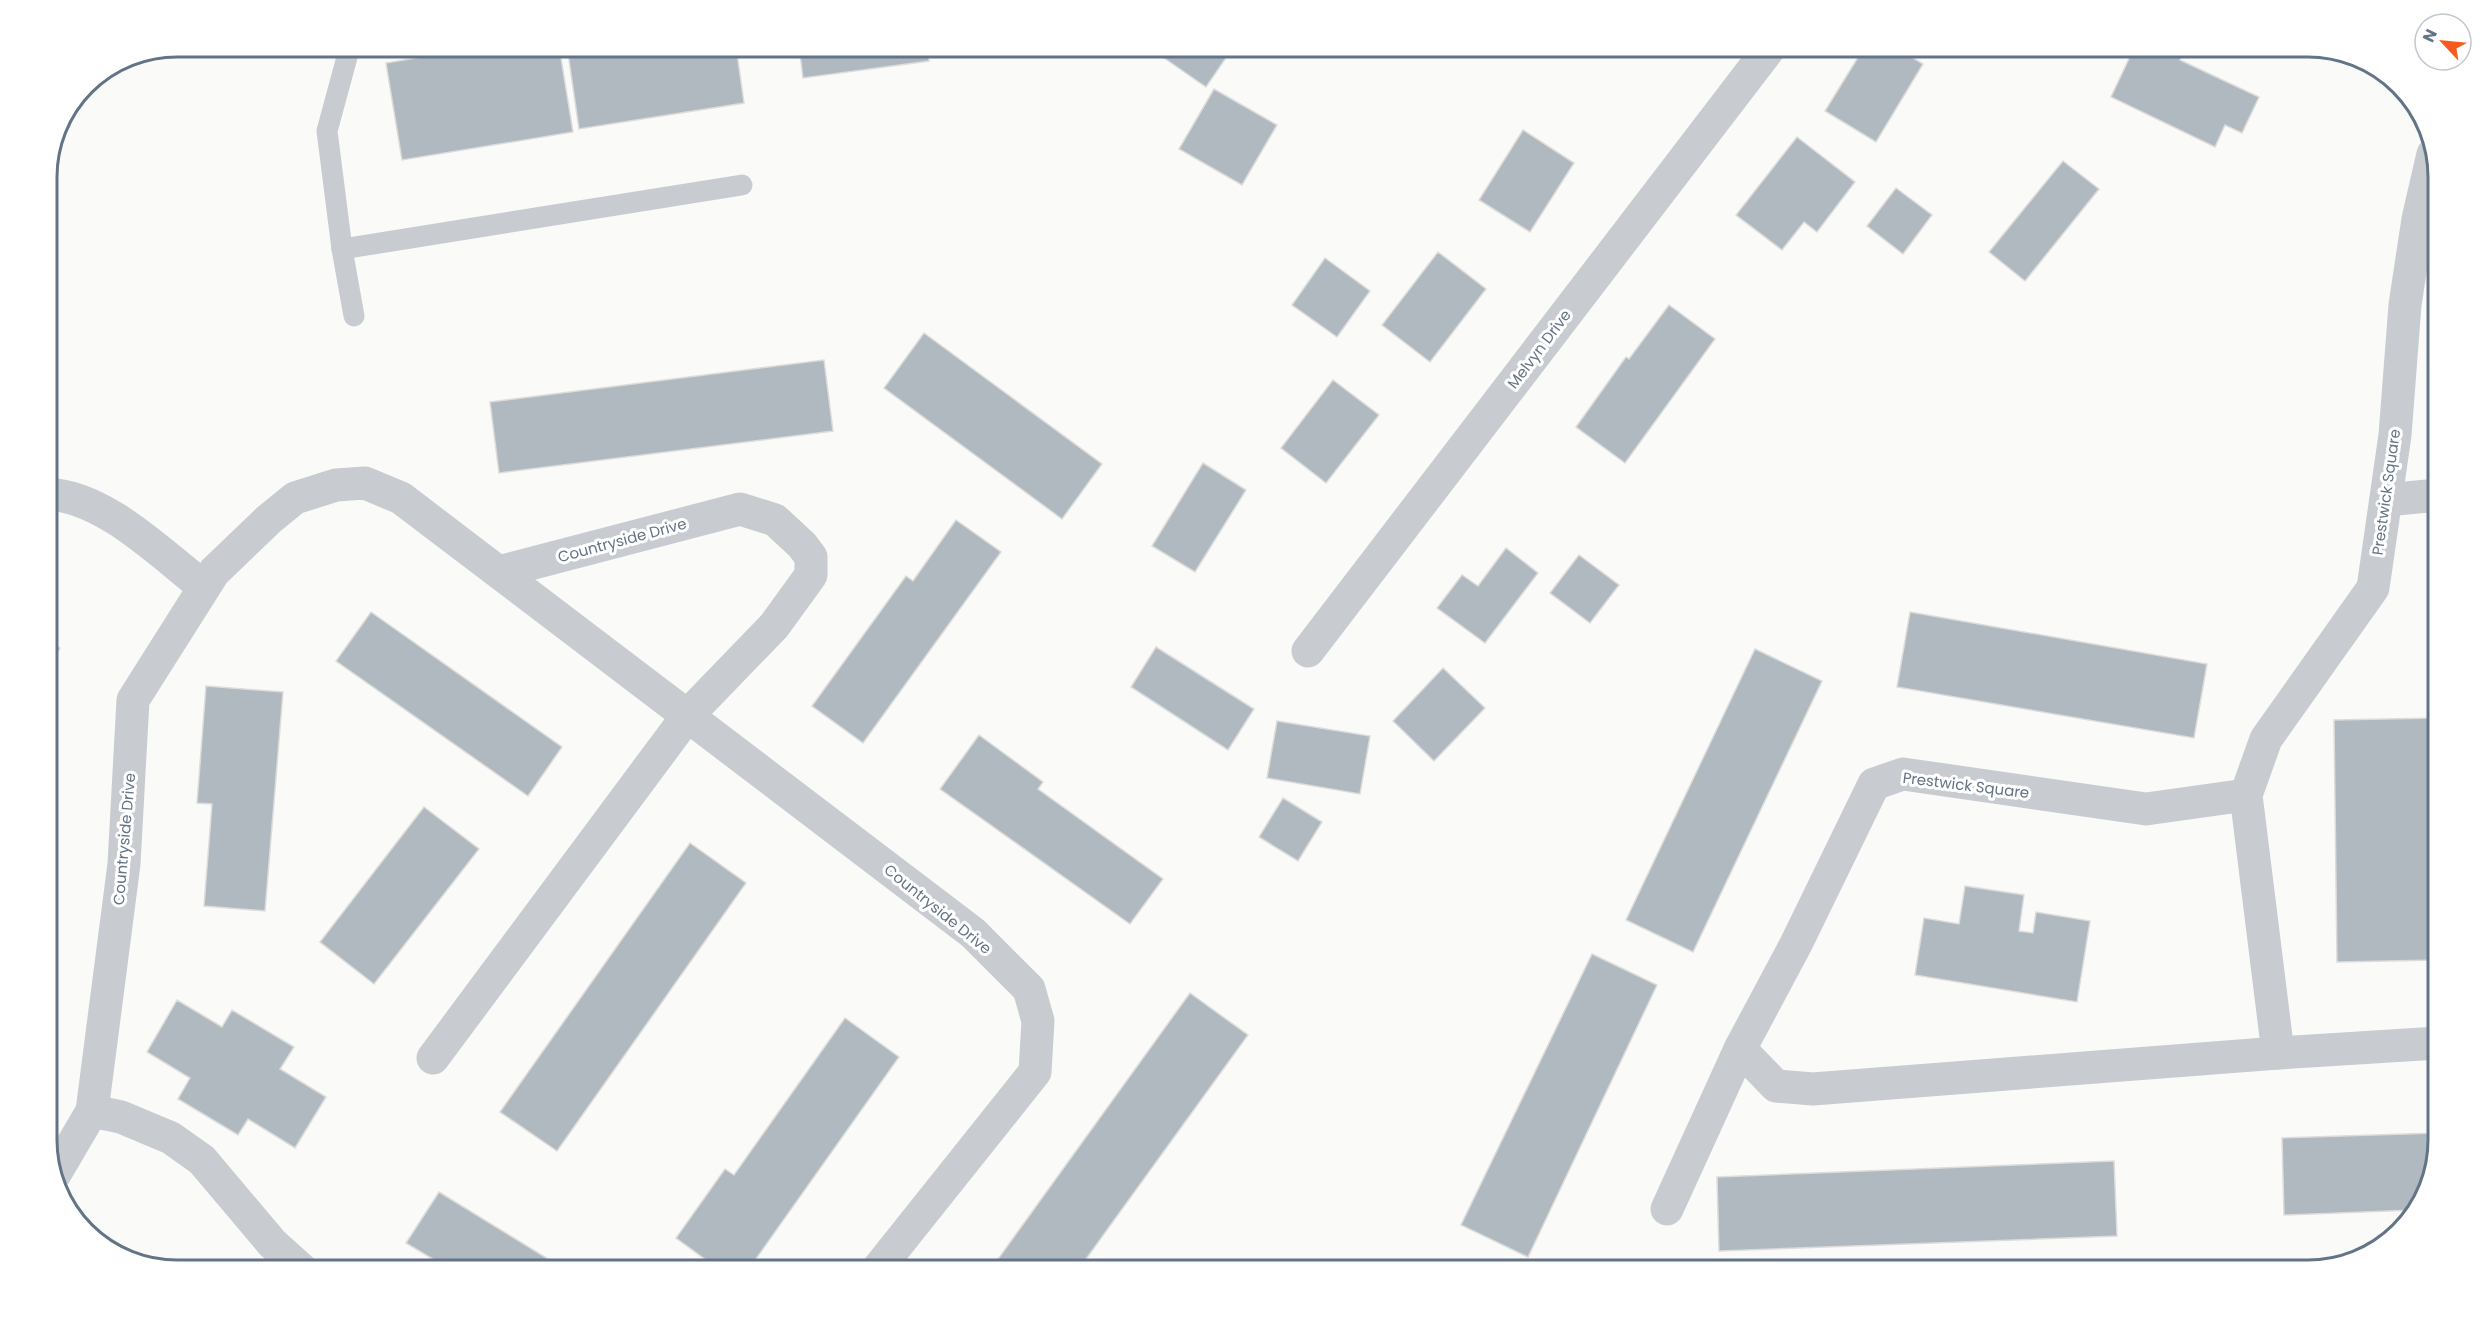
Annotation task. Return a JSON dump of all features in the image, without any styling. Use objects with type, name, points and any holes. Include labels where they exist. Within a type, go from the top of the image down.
[{"type":"street","name":"Melvyn Drive","points":[[1308,651],[1763,57]]},
{"type":"street","name":"Prestwick Square","points":[[2278,1053],[2246,795],[2266,739],[2373,588],[2395,435],[2405,305],[2418,219],[2428,176]]},
{"type":"street","name":"Countryside Drive","points":[[60,1166],[92,1112],[124,864],[133,700],[214,572],[268,520],[295,498],[336,485],[365,483],[401,498],[688,715],[973,933],[1029,989],[1038,1021],[1035,1072],[885,1260]]},
{"type":"street","points":[[57,494],[63,494],[105,511],[204,587]]},
{"type":"street","points":[[2386,500],[2428,496]]},
{"type":"street","name":"Countryside Drive","points":[[433,1058],[688,715],[774,626],[811,575],[811,557],[776,520],[740,509],[499,572]]},
{"type":"street","name":"Prestwick Square","points":[[1667,1209],[1740,1049],[1796,944],[1874,784],[1903,774],[2146,809],[2246,795]]},
{"type":"street","points":[[1740,1049],[1776,1086],[1813,1089],[2428,1044]]},
{"type":"street","points":[[92,1112],[121,1117],[171,1138],[202,1160],[272,1243],[291,1260]]},
{"type":"lane","points":[[347,57],[327,131],[342,249],[354,316]]},
{"type":"lane","points":[[342,249],[742,184]]},
{"type":"building","points":[[422,57],[561,57],[573,132],[402,160],[386,63]]},
{"type":"building","points":[[569,57],[738,57],[744,103],[579,129]]},
{"type":"building","points":[[800,57],[928,57],[929,61],[803,78]]},
{"type":"building","points":[[1163,57],[1226,57],[1206,87]]},
{"type":"building","points":[[1858,57],[1912,57],[1923,64],[1876,142],[1825,111]]},
{"type":"building","points":[[2130,57],[2181,57],[2180,60],[2259,97],[2242,133],[2225,125],[2215,147],[2111,97]]},
{"type":"building","points":[[1214,89],[1277,125],[1242,185],[1179,149]]},
{"type":"building","points":[[1523,130],[1574,163],[1530,232],[1479,200]]},
{"type":"building","points":[[1797,137],[1855,182],[1817,232],[1804,222],[1782,250],[1736,215]]},
{"type":"building","points":[[2063,161],[2099,189],[2025,281],[1989,252]]},
{"type":"building","points":[[1896,188],[1932,215],[1903,254],[1867,226]]},
{"type":"building","points":[[1438,252],[1486,289],[1430,362],[1382,325]]},
{"type":"building","points":[[1325,258],[1370,291],[1337,337],[1292,305]]},
{"type":"building","points":[[1669,305],[1715,339],[1625,463],[1576,427],[1626,357],[1629,359]]},
{"type":"building","points":[[924,333],[1102,464],[1062,519],[884,388]]},
{"type":"building","points":[[824,360],[833,431],[499,473],[490,402]]},
{"type":"building","points":[[1333,380],[1379,415],[1326,483],[1281,448]]},
{"type":"building","points":[[1203,463],[1246,490],[1195,572],[1152,546]]},
{"type":"building","points":[[956,520],[1001,552],[863,743],[812,706],[906,576],[913,581]]},
{"type":"building","points":[[1506,548],[1538,573],[1485,643],[1437,608],[1462,575],[1478,586]]},
{"type":"building","points":[[1579,555],[1619,585],[1590,623],[1550,593]]},
{"type":"building","points":[[371,612],[562,747],[528,796],[336,661]]},
{"type":"building","points":[[1910,612],[2207,664],[2194,738],[1897,687]]},
{"type":"building","points":[[1156,647],[1254,709],[1228,750],[1131,687]]},
{"type":"building","points":[[1755,649],[1822,681],[1693,952],[1626,920]]},
{"type":"building","points":[[1443,668],[1485,708],[1434,761],[1393,721]]},
{"type":"building","points":[[206,686],[283,692],[265,911],[204,906],[212,804],[197,803]]},
{"type":"building","points":[[2428,718],[2428,960],[2337,962],[2334,720]]},
{"type":"building","points":[[1277,721],[1370,736],[1360,794],[1267,778]]},
{"type":"building","points":[[979,735],[1043,782],[1038,789],[1163,879],[1130,924],[940,789]]},
{"type":"building","points":[[1283,798],[1322,822],[1298,861],[1259,837]]},
{"type":"building","points":[[424,807],[479,849],[374,984],[320,942]]},
{"type":"building","points":[[690,843],[746,883],[557,1151],[500,1112]]},
{"type":"building","points":[[1965,886],[2024,895],[2019,931],[2033,933],[2036,912],[2090,921],[2077,1002],[1915,975],[1924,918],[1959,924]]},
{"type":"building","points":[[1592,954],[1657,985],[1528,1257],[1461,1225]]},
{"type":"building","points":[[1190,993],[1248,1035],[1085,1260],[997,1260]]},
{"type":"building","points":[[177,1000],[222,1027],[232,1010],[294,1047],[280,1069],[326,1097],[295,1148],[248,1119],[238,1135],[178,1099],[190,1078],[147,1052]]},
{"type":"building","points":[[845,1018],[899,1057],[755,1260],[706,1260],[676,1238],[725,1169],[734,1175]]},
{"type":"building","points":[[2428,1133],[2426,1163],[2416,1193],[2405,1210],[2284,1215],[2282,1138]]},
{"type":"building","points":[[2114,1161],[2117,1236],[1719,1251],[1717,1177]]},
{"type":"building","points":[[439,1192],[550,1260],[434,1260],[406,1243]]}]
